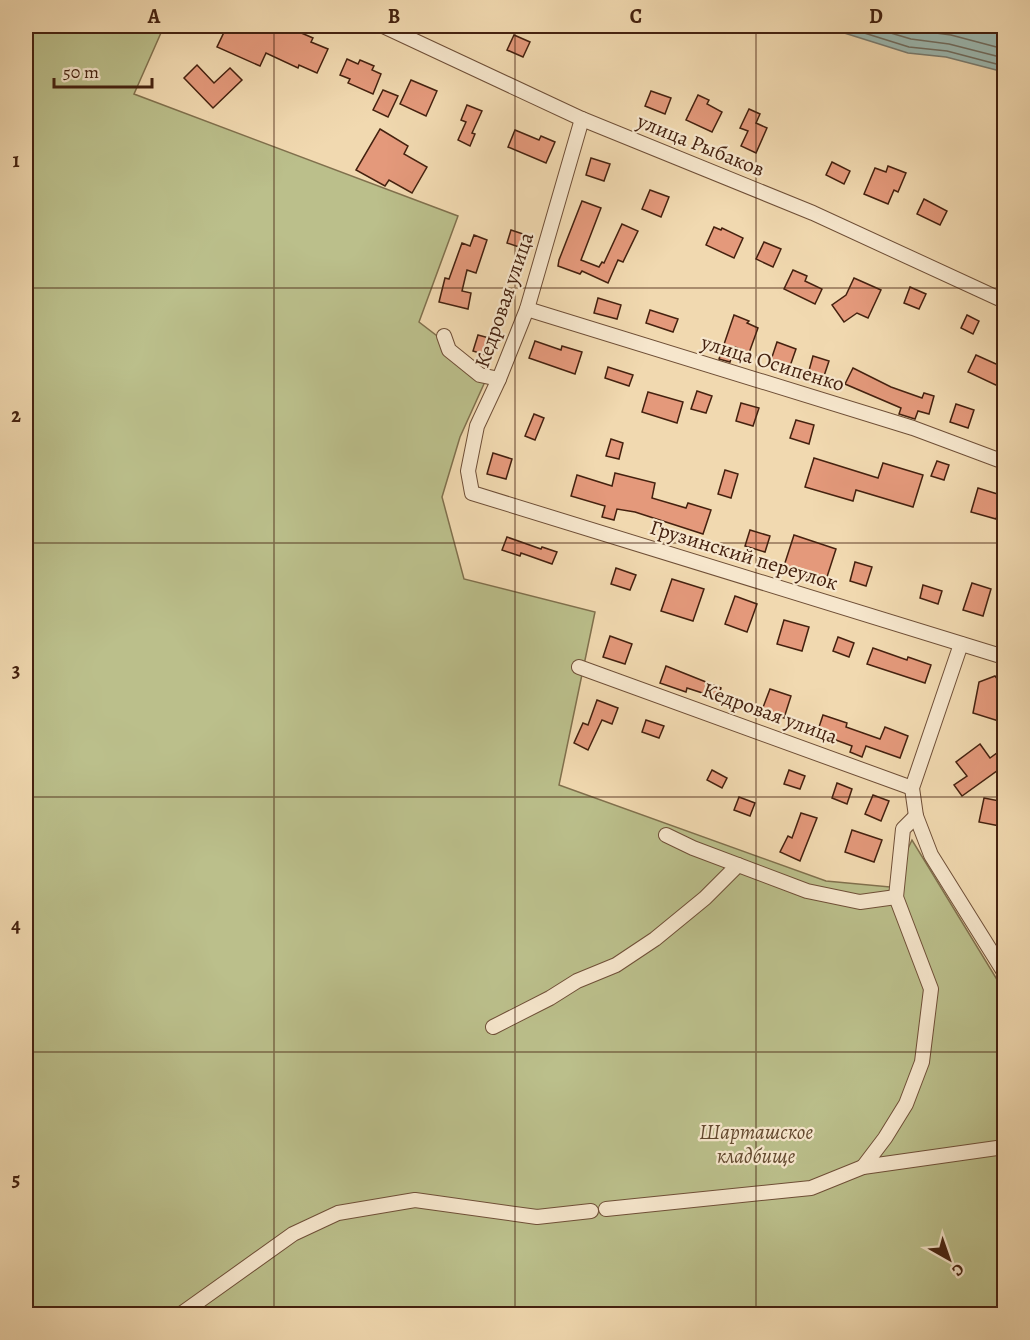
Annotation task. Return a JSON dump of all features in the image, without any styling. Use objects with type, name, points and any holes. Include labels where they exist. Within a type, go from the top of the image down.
[{"type":"street","name":"улица Рыбаков","points":[[383,26],[582,119],[813,213],[1005,302]]},
{"type":"street","name":"Кедровая улица","points":[[472,493],[468,471],[477,426],[527,309],[582,119]]},
{"type":"street","name":"улица Осипенко","points":[[527,309],[913,428],[1005,462]]},
{"type":"street","points":[[444,336],[449,350],[480,375],[499,379]]},
{"type":"street","name":"Грузинский переулок","points":[[472,493],[1005,657]]},
{"type":"street","points":[[961,644],[912,788],[916,816],[931,855],[1005,972]]},
{"type":"street","name":"Кедровая улица","points":[[579,667],[912,788]]},
{"type":"street","points":[[862,1167],[885,1138],[906,1104],[922,1062],[931,989],[896,897],[903,829],[916,816]]},
{"type":"street","points":[[666,835],[693,848],[807,891],[860,902],[896,897]]},
{"type":"street","points":[[493,1027],[550,998],[577,981],[616,965],[655,939],[705,898],[738,865]]},
{"type":"street","points":[[606,1209],[811,1188],[862,1167],[1005,1147]]},
{"type":"street","points":[[181,1314],[293,1234],[338,1213],[415,1200],[537,1217],[591,1211]]},
{"type":"green space","name":"Шарташское кладбище","points":[[26,26],[164,26],[134,94],[458,216],[419,322],[488,375],[460,437],[442,497],[464,579],[595,612],[559,785],[826,881],[890,887],[912,840],[1004,991],[1004,1314],[26,1314]]},
{"type":"water","points":[[822,26],[1004,26],[1004,72],[946,57],[908,53]]},
{"type":"building","points":[[227,26],[239,30],[241,26],[285,26],[313,38],[311,42],[328,49],[317,73],[299,65],[298,68],[266,53],[260,66],[217,47]]},
{"type":"building","points":[[514,35],[530,42],[523,57],[507,50]]},
{"type":"building","points":[[347,59],[358,64],[360,60],[374,66],[372,70],[381,74],[373,94],[348,83],[350,79],[340,75]]},
{"type":"building","points":[[197,65],[214,83],[230,68],[242,80],[213,108],[184,78]]},
{"type":"building","points":[[411,80],[437,91],[426,116],[400,104]]},
{"type":"building","points":[[383,90],[398,96],[388,117],[373,110]]},
{"type":"building","points":[[651,91],[671,98],[665,114],[645,106]]},
{"type":"building","points":[[698,95],[709,100],[707,104],[722,112],[712,132],[686,120]]},
{"type":"building","points":[[467,105],[482,111],[472,133],[475,134],[470,146],[458,140],[466,122],[461,120]]},
{"type":"building","points":[[749,109],[760,114],[756,123],[767,128],[756,153],[741,146],[748,131],[740,128]]},
{"type":"building","points":[[380,129],[408,146],[404,154],[427,167],[412,193],[389,180],[385,186],[356,170]]},
{"type":"building","points":[[515,130],[539,140],[541,136],[555,142],[546,163],[508,147]]},
{"type":"building","points":[[591,158],[610,164],[604,181],[586,175]]},
{"type":"building","points":[[832,162],[850,171],[844,184],[826,175]]},
{"type":"building","points":[[888,166],[906,173],[898,192],[894,190],[888,204],[864,194],[875,168],[886,172]]},
{"type":"building","points":[[650,190],[669,197],[661,217],[642,209]]},
{"type":"building","points":[[924,199],[947,211],[940,225],[917,214]]},
{"type":"building","points":[[582,201],[601,208],[581,260],[599,267],[602,262],[604,263],[622,224],[638,231],[623,262],[618,260],[608,283],[582,271],[580,274],[558,266]]},
{"type":"building","points":[[714,227],[721,230],[722,228],[743,238],[734,258],[706,245]]},
{"type":"building","points":[[511,230],[526,235],[522,248],[507,243]]},
{"type":"building","points":[[474,235],[487,240],[476,273],[467,270],[462,291],[471,293],[468,309],[439,302],[445,278],[449,279],[462,243],[470,246]]},
{"type":"building","points":[[764,242],[781,249],[773,267],[756,259]]},
{"type":"building","points":[[793,270],[807,276],[805,281],[822,289],[815,304],[784,289]]},
{"type":"building","points":[[854,278],[881,290],[868,318],[857,313],[844,322],[832,305],[846,295]]},
{"type":"building","points":[[910,287],[926,294],[919,309],[904,303]]},
{"type":"building","points":[[598,298],[621,305],[617,319],[594,313]]},
{"type":"building","points":[[650,310],[678,319],[673,332],[646,323]]},
{"type":"building","points":[[734,315],[749,321],[747,323],[758,328],[749,353],[735,347],[730,362],[719,359]]},
{"type":"building","points":[[967,315],[979,321],[973,334],[961,328]]},
{"type":"building","points":[[478,335],[493,339],[489,356],[473,351]]},
{"type":"building","points":[[535,341],[561,350],[562,346],[582,352],[575,374],[529,358]]},
{"type":"building","points":[[777,342],[796,349],[789,369],[770,363]]},
{"type":"building","points":[[976,355],[1005,368],[1005,377],[1000,387],[968,372]]},
{"type":"building","points":[[813,356],[829,361],[823,379],[808,374]]},
{"type":"building","points":[[608,367],[633,375],[629,386],[605,378]]},
{"type":"building","points":[[853,368],[891,387],[922,398],[924,393],[934,396],[929,414],[918,411],[915,419],[899,414],[901,408],[845,384]]},
{"type":"building","points":[[697,391],[712,396],[706,413],[691,409]]},
{"type":"building","points":[[648,392],[683,402],[677,423],[642,412]]},
{"type":"building","points":[[741,403],[759,408],[753,426],[736,421]]},
{"type":"building","points":[[956,404],[974,410],[968,428],[950,422]]},
{"type":"building","points":[[534,414],[544,418],[535,440],[525,436]]},
{"type":"building","points":[[796,420],[814,425],[809,444],[790,438]]},
{"type":"building","points":[[611,439],[623,443],[619,459],[606,456]]},
{"type":"building","points":[[493,453],[512,459],[506,479],[487,474]]},
{"type":"building","points":[[814,458],[878,478],[883,463],[923,475],[913,507],[856,490],[853,501],[805,487]]},
{"type":"building","points":[[937,461],[949,465],[944,480],[931,476]]},
{"type":"building","points":[[725,470],[738,474],[731,498],[718,494]]},
{"type":"building","points":[[615,473],[655,483],[652,498],[686,508],[688,503],[711,510],[703,534],[635,512],[617,509],[614,520],[602,517],[605,506],[571,496],[577,475],[612,486]]},
{"type":"building","points":[[978,488],[1004,496],[996,519],[971,512]]},
{"type":"building","points":[[750,530],[770,536],[765,552],[745,546]]},
{"type":"building","points":[[794,535],[836,549],[825,583],[783,569]]},
{"type":"building","points":[[507,537],[557,552],[552,564],[521,553],[520,556],[502,550]]},
{"type":"building","points":[[855,562],[872,567],[866,586],[850,581]]},
{"type":"building","points":[[616,568],[636,575],[630,590],[611,584]]},
{"type":"building","points":[[672,579],[704,589],[693,621],[661,611]]},
{"type":"building","points":[[972,583],[991,589],[983,616],[963,610]]},
{"type":"building","points":[[923,585],[942,591],[938,604],[920,598]]},
{"type":"building","points":[[735,596],[757,604],[747,632],[725,624]]},
{"type":"building","points":[[784,620],[809,627],[802,651],[777,644]]},
{"type":"building","points":[[610,636],[632,644],[625,664],[603,657]]},
{"type":"building","points":[[838,637],[854,643],[849,657],[833,651]]},
{"type":"building","points":[[873,648],[907,660],[908,657],[931,665],[925,683],[867,664]]},
{"type":"building","points":[[666,666],[721,688],[718,698],[687,688],[686,692],[660,683]]},
{"type":"building","points":[[995,676],[1005,689],[1005,723],[973,713],[979,682]]},
{"type":"building","points":[[770,689],[791,696],[784,718],[762,710]]},
{"type":"building","points":[[597,700],[618,708],[612,724],[602,720],[588,750],[574,743],[583,723],[588,725]]},
{"type":"building","points":[[823,715],[847,723],[846,727],[880,739],[885,727],[908,736],[900,758],[866,746],[862,757],[850,752],[852,746],[817,733]]},
{"type":"building","points":[[646,720],[664,726],[659,738],[642,732]]},
{"type":"building","points":[[980,744],[990,758],[1005,747],[1005,765],[962,796],[954,785],[967,776],[956,762]]},
{"type":"building","points":[[712,770],[727,778],[722,788],[707,780]]},
{"type":"building","points":[[789,770],[805,776],[800,789],[784,784]]},
{"type":"building","points":[[837,783],[852,789],[847,804],[832,798]]},
{"type":"building","points":[[873,795],[889,801],[881,821],[865,814]]},
{"type":"building","points":[[739,797],[755,803],[750,816],[734,810]]},
{"type":"building","points":[[984,798],[1005,802],[1005,827],[979,822]]},
{"type":"building","points":[[801,813],[817,818],[800,861],[780,852],[788,836],[792,838]]},
{"type":"building","points":[[852,830],[882,840],[874,862],[845,852]]}]
